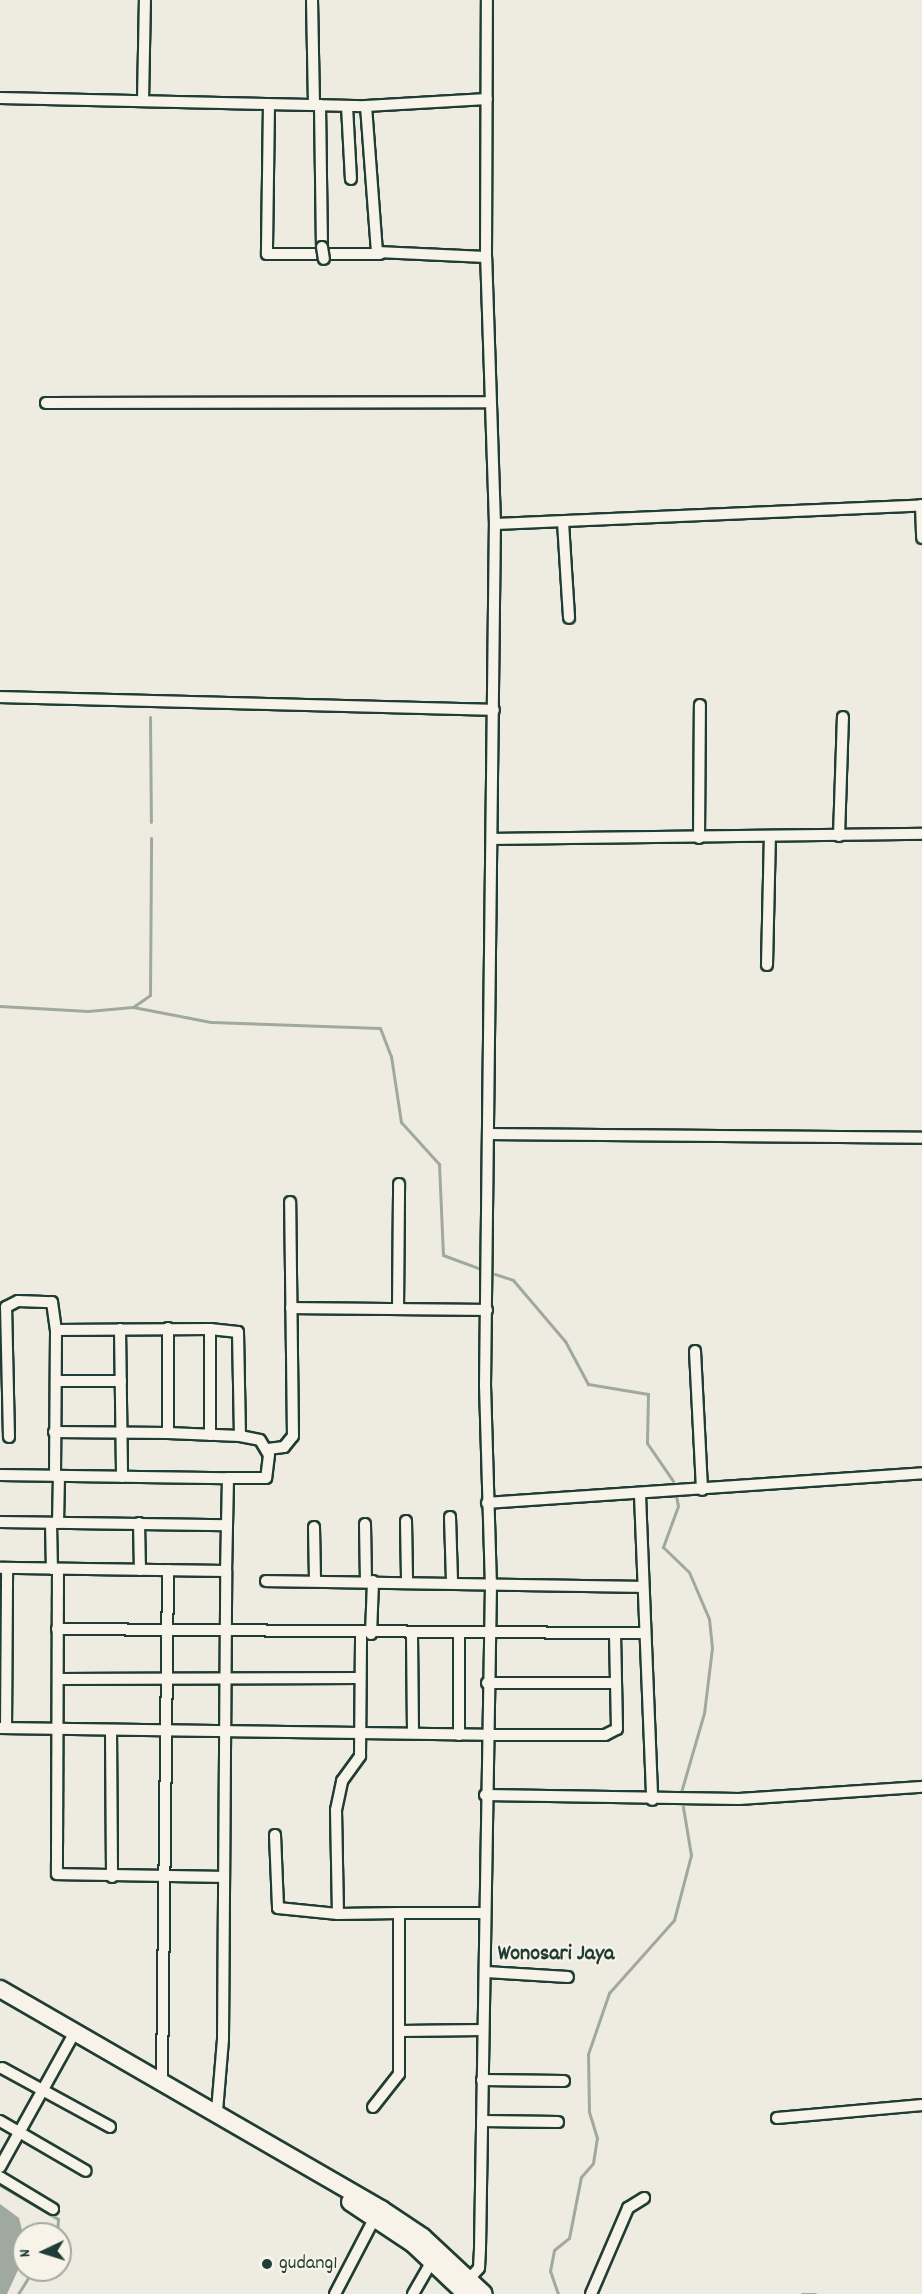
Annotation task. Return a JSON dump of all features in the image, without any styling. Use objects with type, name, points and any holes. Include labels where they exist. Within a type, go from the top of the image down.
[{"type":"highway","points":[[0,1989],[162,2079],[401,2222],[468,2286]]},
{"type":"highway","points":[[0,2000],[71,2039],[374,2219],[432,2262],[484,2294]]},
{"type":"street","points":[[142,101],[145,0]]},
{"type":"street","points":[[312,0],[323,253]]},
{"type":"street","points":[[468,2286],[480,2258],[486,1972],[486,1736],[492,1587],[487,1503],[487,1310],[495,524],[486,256],[487,0]]},
{"type":"street","points":[[0,98],[347,106],[487,99]]},
{"type":"street","points":[[269,104],[267,254],[486,256]]},
{"type":"street","points":[[347,106],[351,179]]},
{"type":"street","points":[[366,106],[380,254]]},
{"type":"street","points":[[46,403],[490,402]]},
{"type":"street","points":[[495,524],[921,505],[922,538]]},
{"type":"street","points":[[563,522],[570,618]]},
{"type":"street","points":[[0,697],[494,710]]},
{"type":"street","points":[[699,838],[700,705]]},
{"type":"street","points":[[839,836],[843,717]]},
{"type":"street","points":[[492,839],[922,834]]},
{"type":"street","points":[[767,965],[770,837]]},
{"type":"street","points":[[490,1134],[922,1138]]},
{"type":"street","points":[[398,1310],[399,1184]]},
{"type":"street","points":[[54,1432],[240,1436],[256,1438],[268,1449],[284,1447],[293,1436],[290,1202]]},
{"type":"street","points":[[9,1437],[6,1307],[18,1300],[52,1302],[56,1330],[54,1432],[57,1476],[55,1523],[58,1679],[57,1874],[112,1877],[223,1877]]},
{"type":"street","points":[[291,1308],[487,1310]]},
{"type":"street","points":[[56,1330],[168,1328],[210,1329],[239,1334],[240,1436]]},
{"type":"street","points":[[168,1328],[168,1433]]},
{"type":"street","points":[[120,1329],[122,1477]]},
{"type":"street","points":[[210,1329],[210,1435]]},
{"type":"street","points":[[695,1351],[702,1490]]},
{"type":"street","points":[[56,1381],[121,1381]]},
{"type":"street","points":[[0,1475],[266,1478],[268,1449]]},
{"type":"street","points":[[487,1503],[640,1495],[922,1473]]},
{"type":"street","points":[[217,2111],[223,2039],[228,1478]]},
{"type":"street","points":[[640,1495],[652,1800]]},
{"type":"street","points":[[450,1517],[452,1581]]},
{"type":"street","points":[[406,1521],[407,1581]]},
{"type":"street","points":[[0,1522],[227,1525]]},
{"type":"street","points":[[139,1523],[140,1570]]},
{"type":"street","points":[[338,1914],[336,1810],[342,1781],[360,1755],[360,1678],[370,1581],[365,1524]]},
{"type":"street","points":[[314,1527],[315,1581]]},
{"type":"street","points":[[226,1571],[3,1568],[3,1728],[167,1730],[225,1734],[359,1732],[486,1736],[615,1733],[615,1633]]},
{"type":"street","points":[[162,2079],[167,1877],[168,1570]]},
{"type":"street","points":[[266,1581],[452,1581],[492,1587],[643,1587]]},
{"type":"street","points":[[57,1629],[366,1632],[459,1636],[645,1633]]},
{"type":"street","points":[[412,1635],[413,1733]]},
{"type":"street","points":[[459,1636],[459,1735]]},
{"type":"street","points":[[58,1679],[226,1682],[360,1678]]},
{"type":"street","points":[[487,1683],[616,1683]]},
{"type":"street","points":[[111,1730],[112,1877]]},
{"type":"street","points":[[485,1795],[652,1800],[922,1787]]},
{"type":"street","points":[[275,1835],[278,1908],[338,1914],[485,1913]]},
{"type":"street","points":[[373,2107],[396,2084],[400,2031],[399,1912]]},
{"type":"street","points":[[486,1972],[568,1977]]},
{"type":"street","points":[[400,2031],[483,2030]]},
{"type":"street","points":[[0,2167],[71,2039]]},
{"type":"street","points":[[2,2068],[111,2127]]},
{"type":"street","points":[[482,2080],[564,2081]]},
{"type":"street","points":[[777,2118],[922,2105]]},
{"type":"street","points":[[0,2121],[86,2171]]},
{"type":"street","points":[[482,2121],[558,2122]]},
{"type":"street","points":[[0,2177],[53,2209]]},
{"type":"street","points":[[591,2294],[628,2208],[644,2198]]},
{"type":"street","points":[[335,2294],[374,2219]]},
{"type":"street","points":[[413,2294],[432,2262]]},
{"type":"shaded area","points":[[0,2204],[19,2218],[20,2222],[12,2222],[13,2282],[7,2294],[0,2294]]},
{"type":"waterway","points":[[150,717],[151,822]]},
{"type":"waterway","points":[[0,1006],[88,1011],[133,1007],[150,995],[151,838]]},
{"type":"waterway","points":[[133,1007],[211,1022],[380,1028],[391,1056],[401,1122],[439,1164],[443,1255],[481,1269]]},
{"type":"waterway","points":[[495,1274],[513,1280],[565,1341],[588,1384],[648,1394],[647,1443],[673,1481]]},
{"type":"waterway","points":[[676,1495],[678,1506],[663,1547],[689,1572],[709,1619],[712,1648],[704,1713],[681,1792]]},
{"type":"waterway","points":[[558,2294],[550,2271],[554,2250],[569,2238],[581,2177],[593,2163],[597,2138],[589,2111],[588,2054],[609,1993],[674,1920],[691,1855],[683,1807]]},
{"type":"waterway","points":[[0,2185],[58,2219],[58,2222]]},
{"type":"waterway","points":[[18,2294],[26,2282]]},
{"type":"waterway","points":[[802,2294],[815,2294]]},
{"type":"place","name":"gudang1","points":[[267,2264]]},
{"type":"district","name":"Wonosari Jaya","points":[[556,1955]]}]
